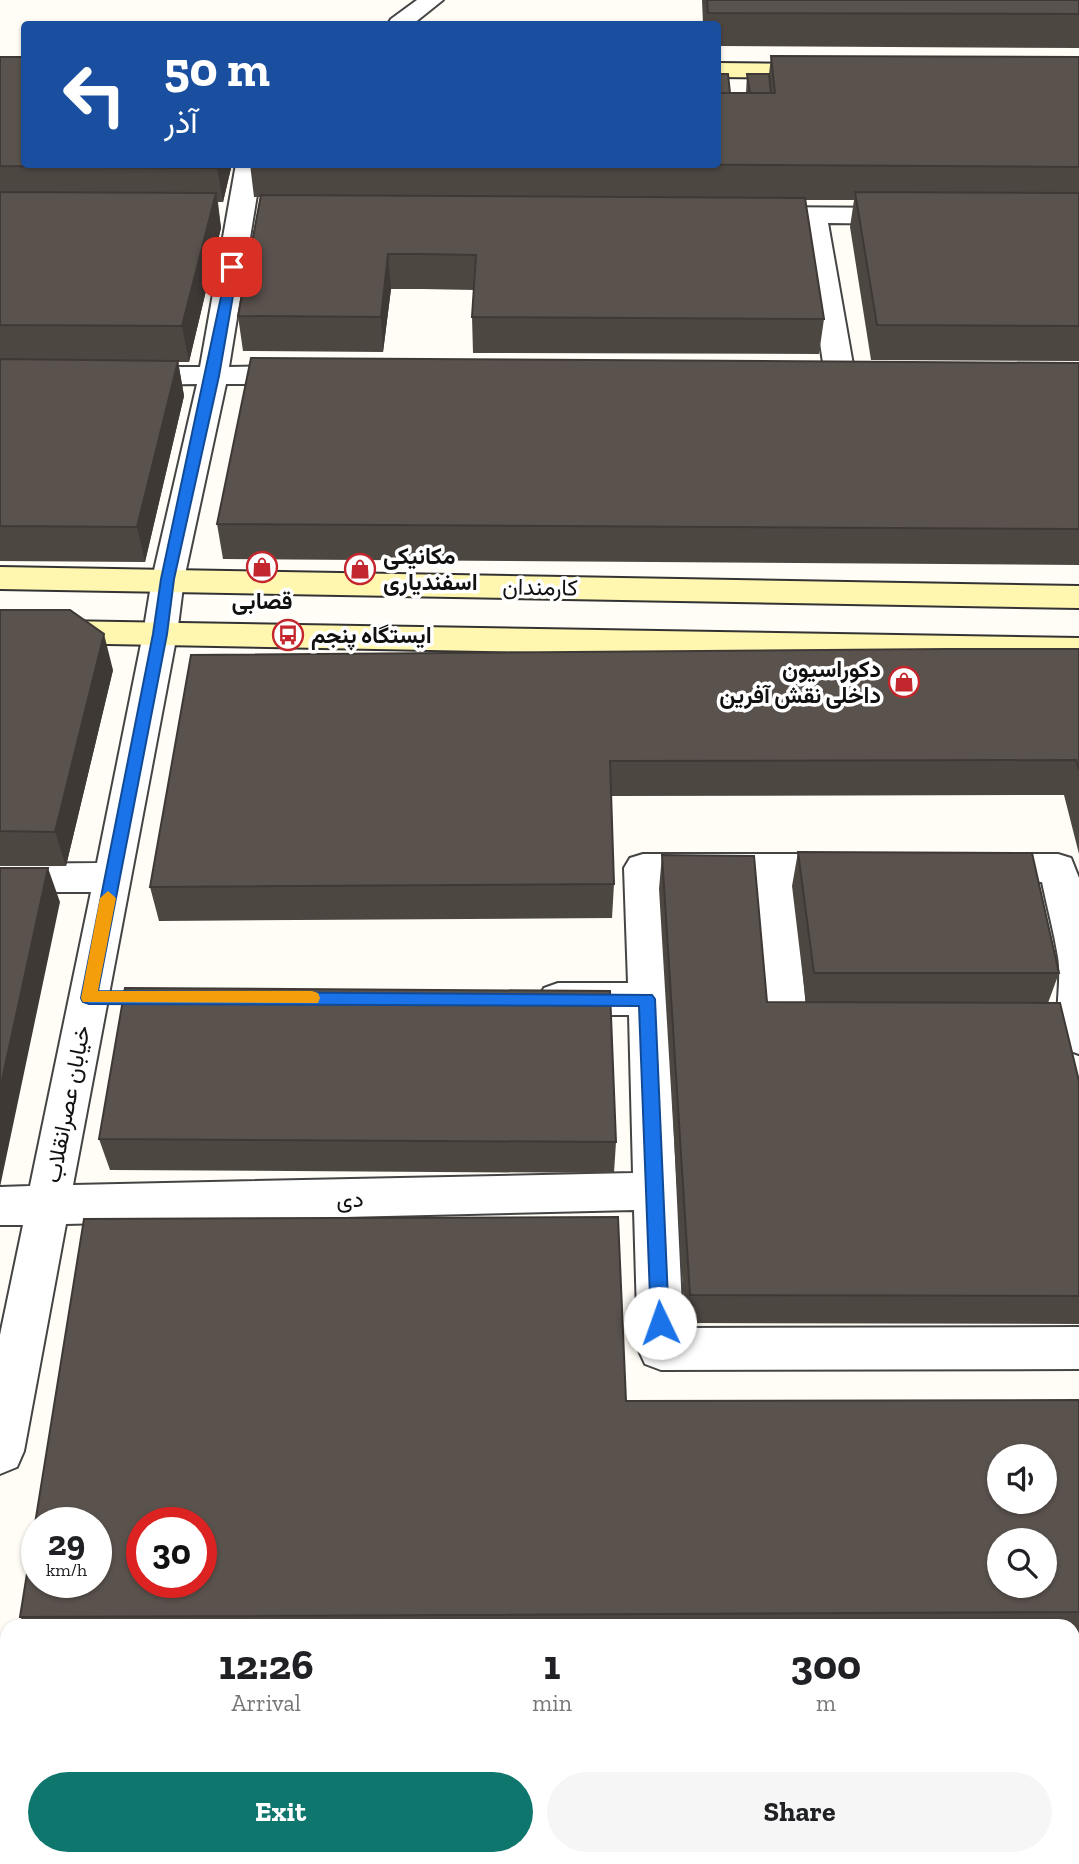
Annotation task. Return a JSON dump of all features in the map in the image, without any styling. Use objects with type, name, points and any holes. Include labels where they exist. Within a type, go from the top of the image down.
[{"type":"main road","points":[[721,70],[843,71]]},
{"type":"main road","name":"کارمندان","points":[[0,578],[1079,597]]},
{"type":"main road","points":[[0,631],[1079,650]]},
{"type":"street","points":[[403,21],[432,0]]},
{"type":"street","name":"خیابان عصرانقلاب","points":[[0,1451],[160,634],[167,579],[213,376],[248,168]]},
{"type":"street","points":[[730,215],[925,216]]},
{"type":"street","points":[[814,216],[840,376]]},
{"type":"street","points":[[106,376],[321,376]]},
{"type":"street","points":[[882,868],[643,868],[661,1349],[1079,1348]]},
{"type":"street","points":[[774,868],[789,1024],[857,1024]]},
{"type":"street","points":[[950,868],[1058,869],[1079,960],[1078,1030],[1035,1023]]},
{"type":"street","points":[[0,878],[112,877]]},
{"type":"street","points":[[89,998],[130,998]]},
{"type":"street","points":[[526,999],[646,999]]},
{"type":"street","name":"دی","points":[[0,1206],[653,1191]]},
{"type":"building","points":[[707,0],[1079,0],[1079,14],[708,13]]},
{"type":"building","points":[[771,56],[1079,57],[1079,167],[721,165],[721,93],[775,93]]},
{"type":"building","points":[[0,57],[21,57],[21,166],[0,166]]},
{"type":"building","points":[[721,74],[728,74],[730,93],[721,93]]},
{"type":"building","points":[[747,74],[769,74],[771,93],[750,93]]},
{"type":"building","points":[[0,192],[216,193],[182,326],[0,325]]},
{"type":"building","points":[[855,192],[1079,193],[1079,326],[877,325]]},
{"type":"building","points":[[261,195],[805,198],[824,319],[472,317],[476,255],[420,254],[388,254],[381,317],[238,316]]},
{"type":"building","points":[[251,358],[1079,363],[1079,529],[217,524]]},
{"type":"building","points":[[0,359],[178,361],[137,527],[0,526]]},
{"type":"building","points":[[0,610],[70,610],[104,634],[55,832],[0,831]]},
{"type":"building","points":[[1079,649],[1079,770],[1076,760],[610,761],[614,884],[150,887],[191,655]]},
{"type":"building","points":[[798,852],[1032,853],[1059,973],[814,973]]},
{"type":"building","points":[[662,855],[754,856],[767,1002],[1060,1003],[1079,1081],[1079,1296],[690,1295]]},
{"type":"building","points":[[0,868],[48,868],[0,1089]]},
{"type":"building","points":[[125,988],[610,991],[616,1142],[99,1139]]},
{"type":"building","points":[[618,1217],[626,1401],[1079,1400],[1079,1612],[20,1617],[23,1598],[112,1598],[112,1507],[38,1507],[84,1219]]},
{"type":"slow traffic","points":[[108,898],[89,998],[312,998]]},
{"type":"place","name":"قصابی","points":[[262,567]]},
{"type":"place","name":"مکانیکی اسفندیاری","points":[[360,569]]},
{"type":"place","name":"ایستگاه پنجم","points":[[288,635]]},
{"type":"place","name":"دکوراسیون داخلی نقش آفرین","points":[[904,682]]},
{"type":"route","points":[[232,267],[213,376],[167,579],[160,634],[89,998],[646,999],[660,1323]]}]
